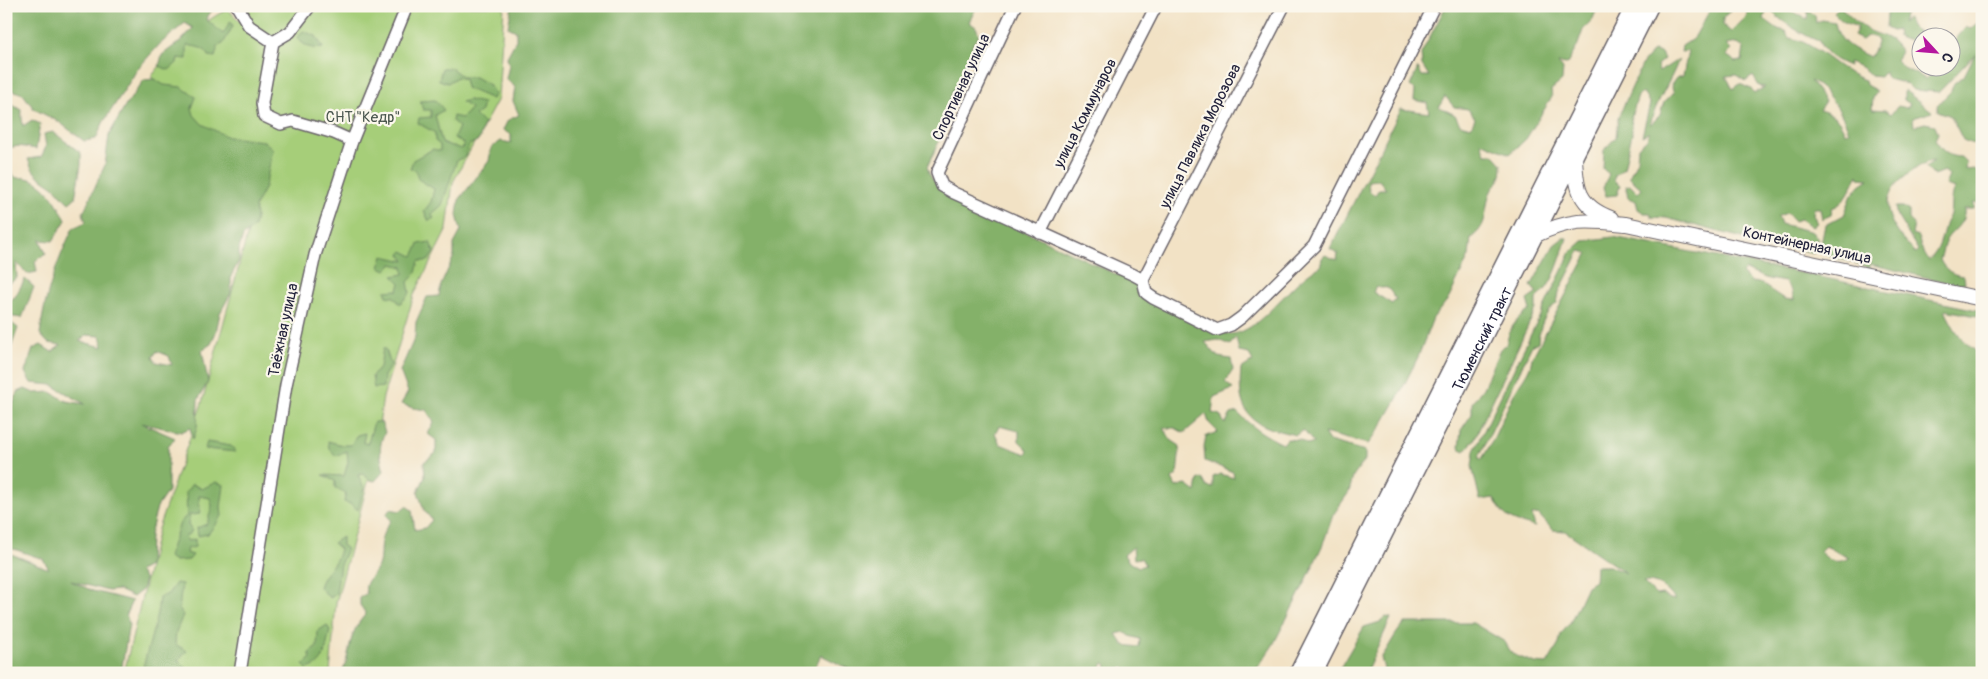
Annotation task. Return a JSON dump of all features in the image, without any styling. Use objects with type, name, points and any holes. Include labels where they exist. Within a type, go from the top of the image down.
[{"type":"main road","name":"Тюменский тракт","points":[[1298,673],[1634,6]]},
{"type":"main road","name":"Тюменский тракт","points":[[1314,673],[1650,6]]},
{"type":"street","points":[[238,6],[249,26],[273,42]]},
{"type":"street","points":[[310,6],[290,32],[273,42],[262,103],[264,116],[281,124],[293,120],[334,133],[352,141]]},
{"type":"street","name":"Таёжная улица","points":[[240,673],[279,428],[296,336],[315,255],[352,141],[407,6]]},
{"type":"street","name":"Спортивная улица","points":[[1015,6],[938,173],[942,186],[954,194],[1040,233]]},
{"type":"street","name":"улица Коммунаров","points":[[1040,233],[1156,6]]},
{"type":"street","name":"улица Павлика Морозова","points":[[1143,280],[1284,6]]},
{"type":"street","points":[[1040,233],[1143,280],[1146,293],[1153,298],[1217,330],[1223,329],[1242,317],[1314,246],[1434,6]]},
{"type":"street","name":"Контейнерная улица","points":[[1575,156],[1575,177],[1582,198],[1599,213],[1626,224]]},
{"type":"street","name":"Контейнерная улица","points":[[1534,236],[1553,227],[1577,220],[1626,224],[1982,298]]},
{"type":"green space","points":[[6,6],[79,6],[79,10],[82,6],[215,6],[206,19],[223,34],[231,21],[233,26],[223,44],[218,46],[215,57],[209,56],[200,48],[187,45],[187,59],[178,58],[177,63],[169,70],[159,66],[162,55],[182,40],[193,28],[185,23],[160,44],[139,67],[103,123],[96,139],[84,141],[59,122],[34,109],[23,94],[6,88]]},
{"type":"green space","name":"СНТ \"Кедр\"","points":[[247,6],[504,6],[498,99],[453,182],[447,229],[414,295],[383,397],[374,459],[336,603],[330,673],[124,673],[158,529],[202,403],[265,169],[175,124],[172,94],[151,77],[177,47],[195,30],[228,9],[240,22],[248,9]]},
{"type":"green space","points":[[512,6],[977,6],[969,22],[976,27],[979,35],[972,45],[972,56],[967,60],[963,76],[953,90],[944,117],[941,137],[927,167],[932,178],[940,187],[960,200],[1130,281],[1215,331],[1231,334],[1254,325],[1298,282],[1320,267],[1322,258],[1325,255],[1337,260],[1338,253],[1330,249],[1401,109],[1429,113],[1427,103],[1414,100],[1415,90],[1410,86],[1418,68],[1422,76],[1429,76],[1422,65],[1421,54],[1446,6],[1598,6],[1592,21],[1583,30],[1577,47],[1567,64],[1558,63],[1563,69],[1562,81],[1551,90],[1552,97],[1526,139],[1510,154],[1481,142],[1485,154],[1493,154],[1502,164],[1501,176],[1491,191],[1483,224],[1471,238],[1469,256],[1449,298],[1433,318],[1418,357],[1379,430],[1368,444],[1324,433],[1329,441],[1365,451],[1365,460],[1353,477],[1349,492],[1333,515],[1323,544],[1305,583],[1273,645],[1254,673],[1127,673],[1124,667],[1113,670],[1112,673],[1105,673],[1107,665],[1103,663],[1099,671],[1103,673],[1077,671],[1070,673],[857,673],[821,655],[812,673],[342,673],[353,635],[366,614],[360,605],[360,597],[366,594],[367,583],[379,563],[380,546],[385,530],[391,520],[386,515],[390,509],[400,511],[406,506],[412,510],[415,530],[425,528],[432,520],[424,510],[418,492],[425,477],[424,462],[436,453],[436,440],[428,434],[434,422],[426,410],[401,404],[408,392],[400,371],[415,337],[416,322],[427,297],[439,296],[441,285],[454,256],[454,244],[461,231],[457,215],[459,200],[489,161],[491,148],[501,141],[511,143],[511,135],[503,130],[508,120],[519,115],[513,101],[515,87],[506,79],[509,65],[507,57],[516,40],[516,31],[508,27]],"holes":[[[1445,96],[1454,107],[1468,109],[1475,118],[1471,127],[1460,124],[1455,115],[1439,107]],[[1379,180],[1386,189],[1379,189],[1375,195],[1369,191],[1368,181]],[[1376,287],[1388,288],[1396,299],[1392,304],[1373,292]],[[1236,337],[1239,352],[1249,354],[1253,361],[1241,369],[1240,385],[1241,398],[1250,416],[1258,423],[1281,432],[1296,435],[1303,430],[1314,443],[1308,445],[1300,440],[1287,439],[1283,444],[1258,430],[1237,412],[1231,414],[1225,424],[1220,415],[1212,413],[1214,397],[1233,389],[1225,382],[1233,370],[1231,359],[1218,357],[1205,342],[1218,340],[1230,345]],[[1206,414],[1209,423],[1218,432],[1206,436],[1204,447],[1205,461],[1233,472],[1234,478],[1220,474],[1213,477],[1213,488],[1207,487],[1202,478],[1198,480],[1196,492],[1185,484],[1176,487],[1172,479],[1177,475],[1180,446],[1171,440],[1164,428],[1175,428],[1184,433]],[[999,426],[1019,431],[1019,441],[1028,450],[1026,454],[1000,444],[995,433]],[[1133,547],[1134,559],[1141,558],[1145,565],[1139,567],[1129,562],[1124,555]],[[1125,632],[1130,636],[1140,639],[1139,647],[1124,645],[1116,634]]]},
{"type":"green space","points":[[1724,6],[1732,10],[1723,17],[1723,25],[1731,32],[1747,16],[1746,6],[1757,6],[1766,11],[1764,19],[1778,29],[1785,31],[1789,38],[1799,40],[1845,70],[1865,80],[1866,85],[1877,91],[1873,98],[1872,109],[1885,110],[1891,114],[1898,106],[1907,108],[1910,104],[1904,100],[1904,90],[1933,112],[1913,118],[1914,126],[1925,123],[1935,125],[1938,133],[1935,140],[1940,147],[1949,155],[1961,157],[1966,162],[1965,170],[1975,169],[1982,176],[1982,206],[1974,202],[1974,209],[1964,209],[1963,219],[1946,240],[1940,260],[1949,271],[1964,276],[1965,283],[1954,284],[1870,264],[1870,269],[1831,256],[1820,249],[1825,225],[1844,215],[1852,195],[1860,185],[1869,179],[1859,178],[1858,175],[1845,199],[1832,208],[1831,215],[1822,219],[1820,208],[1814,208],[1813,214],[1817,223],[1812,227],[1801,219],[1794,221],[1787,213],[1778,216],[1781,224],[1813,232],[1818,239],[1814,253],[1782,244],[1762,243],[1666,218],[1652,217],[1650,213],[1644,213],[1638,209],[1636,201],[1628,198],[1626,186],[1630,185],[1638,193],[1642,189],[1629,177],[1637,160],[1638,147],[1647,139],[1649,132],[1642,136],[1650,104],[1643,93],[1638,96],[1631,117],[1632,134],[1624,168],[1615,175],[1614,180],[1620,186],[1617,195],[1606,196],[1603,188],[1609,174],[1603,169],[1604,150],[1616,137],[1618,118],[1643,63],[1653,51],[1661,53],[1664,59],[1657,65],[1659,72],[1679,59],[1650,125],[1660,115],[1664,102],[1674,93],[1671,85],[1676,78],[1683,76],[1688,51],[1681,52],[1682,46],[1694,38],[1710,10]],"holes":[[[1738,43],[1744,48],[1742,61],[1736,62],[1726,55],[1731,50],[1726,45]],[[1736,75],[1746,81],[1753,76],[1759,86],[1765,87],[1754,94],[1751,89],[1740,84],[1733,89],[1726,76]],[[1810,81],[1823,90],[1834,102],[1849,131],[1845,133],[1835,117],[1819,110],[1825,101]],[[1934,161],[1925,167],[1933,175],[1945,171],[1949,176],[1945,185],[1955,188],[1951,198],[1950,214],[1945,224],[1940,244],[1929,260],[1924,255],[1918,237],[1912,235],[1914,224],[1909,219],[1909,211],[1902,207],[1895,207],[1897,216],[1918,250],[1915,253],[1892,222],[1888,212],[1888,202],[1891,193],[1898,183],[1919,167]]]},
{"type":"green space","points":[[1768,6],[1780,6],[1807,19],[1808,11],[1815,15],[1816,23],[1822,20],[1835,22],[1839,35],[1847,44],[1870,57],[1878,41],[1874,36],[1867,36],[1862,40],[1854,36],[1858,26],[1844,22],[1834,12],[1840,6],[1863,27],[1892,41],[1898,47],[1901,52],[1896,60],[1910,71],[1910,78],[1952,78],[1939,92],[1913,90],[1907,84],[1888,79],[1884,72],[1880,77],[1871,76],[1858,66],[1848,62],[1849,66],[1835,59],[1824,50],[1819,41],[1799,32],[1771,11]]},
{"type":"green space","points":[[1897,6],[1909,6],[1902,23],[1908,18],[1913,28],[1910,28],[1910,40],[1898,37],[1897,30],[1892,31],[1886,28],[1887,13]]},
{"type":"green space","points":[[1982,20],[1982,134],[1975,145],[1963,140],[1951,116],[1938,111],[1937,105],[1951,91],[1954,83],[1964,76],[1975,54],[1960,70],[1960,34],[1966,27],[1971,29]]},
{"type":"green space","points":[[303,31],[316,36],[323,48],[308,47],[297,38]]},
{"type":"green space","points":[[442,68],[451,68],[463,77],[475,77],[489,85],[495,94],[492,99],[466,88],[464,79],[457,77],[448,83],[439,80]]},
{"type":"green space","points":[[154,79],[164,85],[181,87],[196,97],[192,108],[194,115],[202,124],[228,137],[264,141],[273,149],[265,187],[255,206],[256,217],[254,227],[243,236],[239,249],[239,261],[231,276],[231,293],[220,313],[216,332],[211,344],[202,350],[208,382],[198,400],[197,428],[193,439],[190,428],[181,432],[141,423],[175,438],[168,446],[168,491],[157,507],[150,535],[149,566],[139,571],[145,579],[142,590],[133,597],[118,590],[108,591],[71,581],[93,591],[132,601],[126,614],[129,624],[121,673],[6,673],[6,552],[49,569],[43,559],[14,549],[6,551],[6,421],[18,392],[25,389],[34,393],[51,392],[66,401],[85,404],[52,385],[31,383],[25,372],[33,349],[41,345],[52,352],[61,345],[48,343],[40,334],[52,280],[73,228],[86,222],[83,213],[105,165],[109,135],[126,105],[144,80]],"holes":[[[87,335],[100,336],[103,347],[79,341]],[[157,351],[169,356],[172,365],[156,362],[153,357]]]},
{"type":"green space","points":[[435,100],[444,110],[435,115],[442,143],[462,149],[464,144],[454,138],[459,127],[452,121],[453,116],[462,118],[471,108],[461,102],[469,100],[483,103],[481,111],[475,115],[484,124],[479,140],[469,145],[465,157],[457,160],[442,205],[432,214],[434,218],[429,221],[424,211],[431,202],[434,189],[418,179],[416,170],[410,169],[413,160],[433,149],[440,151],[440,145],[435,141],[435,133],[418,123],[419,118],[431,117],[431,110],[423,110],[420,101]]},
{"type":"green space","points":[[6,101],[21,110],[23,126],[32,120],[40,124],[36,149],[19,146],[7,148],[6,155]]},
{"type":"green space","points":[[53,132],[81,153],[81,165],[75,198],[69,203],[55,188],[36,173],[28,159],[41,157],[46,147],[44,134]]},
{"type":"green space","points":[[6,165],[16,178],[33,180],[47,190],[66,220],[53,241],[40,240],[46,253],[35,261],[37,272],[27,274],[16,262],[17,278],[6,285]]},
{"type":"green space","points":[[1613,237],[1806,274],[1982,311],[1982,317],[1945,310],[1960,336],[1969,346],[1982,355],[1982,673],[1381,673],[1384,669],[1381,658],[1405,623],[1473,623],[1505,642],[1512,654],[1535,663],[1547,664],[1559,644],[1561,634],[1570,623],[1587,586],[1595,581],[1596,566],[1609,566],[1626,573],[1565,531],[1553,530],[1538,514],[1532,515],[1535,527],[1520,523],[1505,515],[1494,498],[1480,500],[1472,466],[1474,451],[1571,252],[1583,241]],"holes":[[[1580,251],[1588,253],[1532,358],[1527,372],[1481,460],[1479,457],[1532,345],[1538,342],[1543,321],[1557,303],[1559,292]],[[1745,270],[1768,279],[1785,282],[1792,291],[1794,300],[1784,299],[1760,283],[1751,282],[1742,273]],[[1825,546],[1849,558],[1833,561],[1826,558],[1820,551]],[[1643,582],[1661,586],[1675,600],[1662,594],[1656,595]]]},
{"type":"green space","points":[[1563,238],[1567,238],[1556,271],[1547,287],[1536,299],[1536,309],[1474,440],[1465,451],[1459,448],[1461,430],[1472,414],[1472,403],[1483,388],[1500,349],[1506,345],[1514,324],[1530,310],[1527,300],[1537,293],[1531,286],[1554,245]]},
{"type":"green space","points":[[430,242],[434,252],[428,261],[419,261],[416,273],[408,282],[410,293],[400,304],[394,297],[387,296],[385,291],[398,290],[400,283],[393,276],[404,274],[403,267],[392,264],[386,270],[380,267],[383,256],[405,261],[400,254],[403,251],[413,256],[419,244]]},
{"type":"green space","points":[[25,279],[34,287],[22,318],[6,316],[6,302],[15,297]]},
{"type":"green space","points":[[6,319],[18,328],[6,362]]},
{"type":"green space","points":[[383,348],[386,350],[391,365],[384,376],[383,387],[374,388],[372,376],[380,367]]},
{"type":"green space","points":[[374,422],[381,422],[385,432],[380,451],[384,471],[375,481],[370,480],[363,474],[358,475],[364,488],[358,510],[351,504],[344,502],[346,493],[335,488],[335,481],[323,475],[344,476],[348,462],[347,451],[336,456],[329,448],[328,441],[342,445],[351,445],[357,435],[365,433],[363,443],[368,443]]},
{"type":"green space","points":[[207,442],[231,446],[236,452],[205,449]]},
{"type":"green space","points":[[216,482],[224,485],[221,507],[222,516],[208,534],[198,536],[197,528],[207,524],[212,506],[210,498],[199,496],[200,514],[190,515],[188,525],[192,531],[185,537],[188,541],[195,539],[195,547],[187,549],[186,553],[193,555],[189,560],[175,561],[168,557],[180,523],[187,515],[186,492],[192,484],[202,489]]},
{"type":"green space","points":[[342,537],[342,545],[347,549],[340,565],[336,594],[330,598],[319,587],[340,549],[333,543]]},
{"type":"green space","points":[[176,583],[182,584],[179,609],[183,615],[176,632],[175,644],[187,651],[178,660],[186,668],[182,673],[142,673],[159,598],[168,594]]},
{"type":"green space","points":[[1386,617],[1391,618],[1366,673],[1337,673],[1364,627],[1380,622]]},
{"type":"green space","points":[[327,625],[330,631],[322,659],[314,667],[307,669],[303,665],[311,658],[309,653],[317,647],[318,631]]}]
